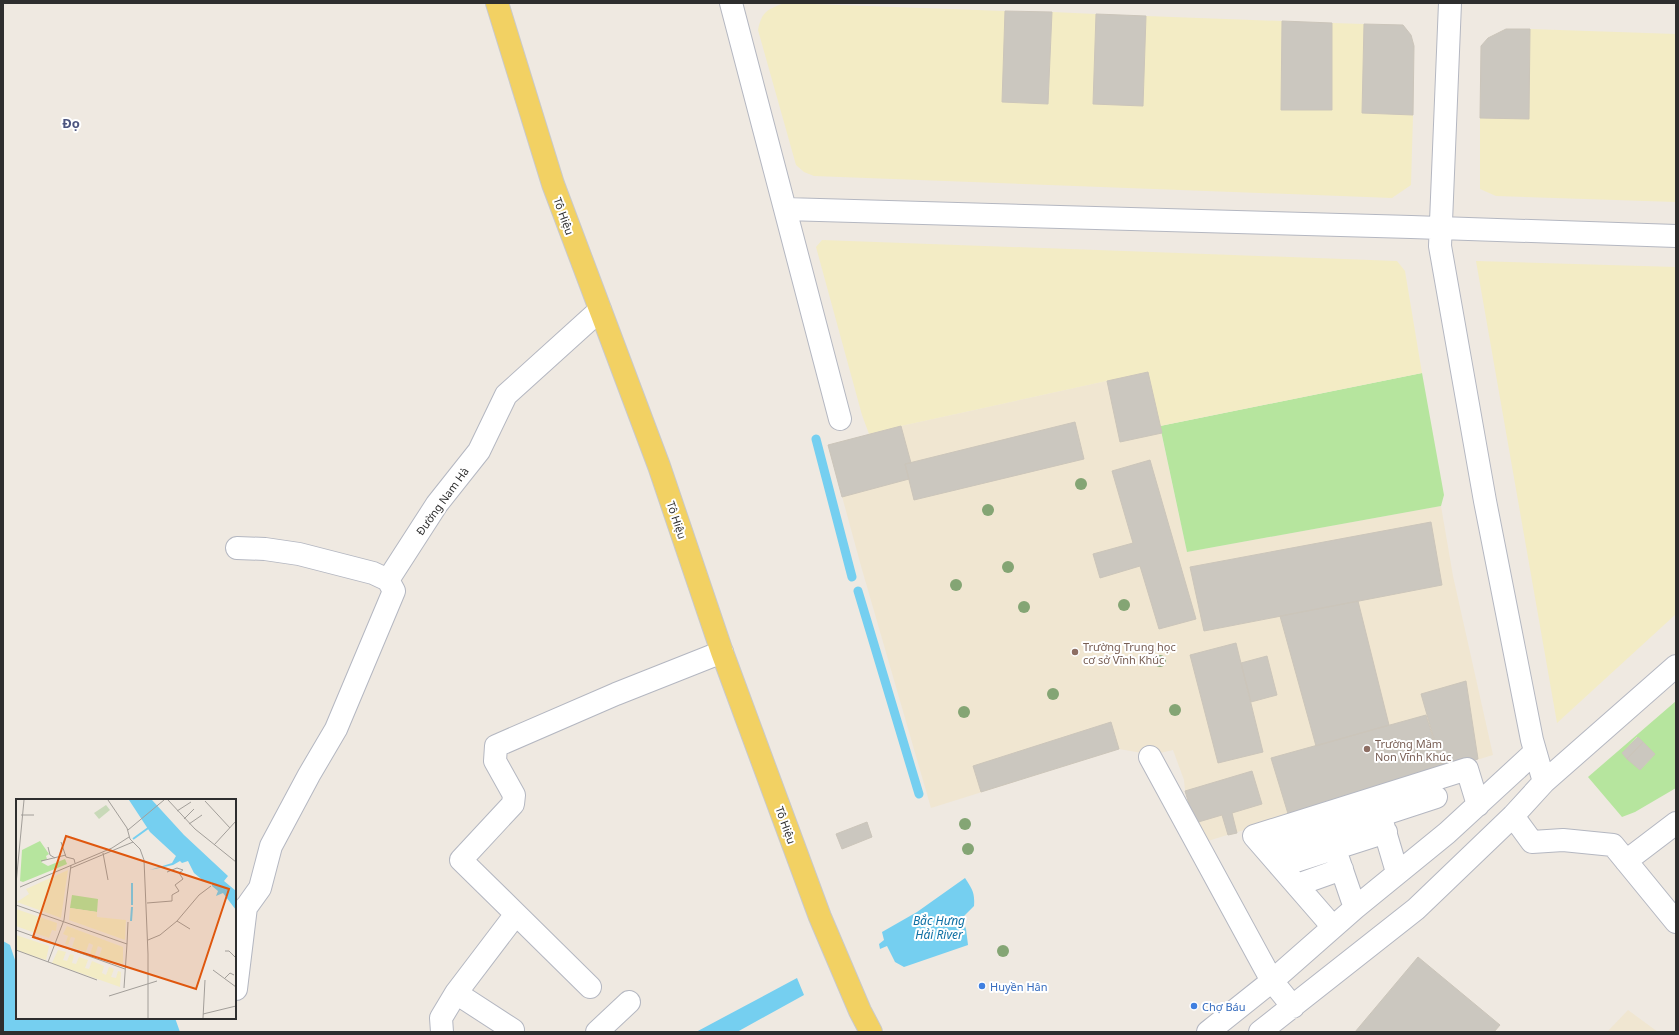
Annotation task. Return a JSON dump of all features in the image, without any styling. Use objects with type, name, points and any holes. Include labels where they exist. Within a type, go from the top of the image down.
[{"type":"main road","name":"Tô Hiệu","points":[[497,3],[553,184],[582,265],[659,466],[722,652],[820,917],[860,1011],[871,1032]]},
{"type":"street","points":[[731,3],[840,419]]},
{"type":"street","points":[[1450,3],[1440,246],[1477,454],[1535,752],[1544,782]]},
{"type":"street","points":[[785,210],[1676,236]]},
{"type":"street","name":"Đường Nam Hà","points":[[388,580],[436,504],[479,451],[506,395],[600,310]]},
{"type":"street","points":[[236,989],[240,915],[260,888],[271,846],[309,775],[336,729],[351,697],[394,591],[388,580],[373,573],[299,554],[265,549],[237,548]]},
{"type":"street","points":[[590,986],[461,860],[513,804],[514,795],[494,761],[496,746],[616,694],[722,652]]},
{"type":"street","points":[[1260,1032],[1416,909],[1513,816],[1544,782],[1676,666]]},
{"type":"street","points":[[1208,1032],[1272,981],[1397,872],[1447,833],[1535,752]]},
{"type":"street","points":[[1150,757],[1272,981],[1292,1008]]},
{"type":"street","points":[[1274,859],[1329,832],[1381,815],[1433,789],[1467,769],[1478,805]]},
{"type":"street","points":[[1433,789],[1447,833]]},
{"type":"street","points":[[1333,927],[1254,836],[1329,832],[1381,815]]},
{"type":"street","points":[[1381,815],[1397,872]]},
{"type":"street","points":[[1513,816],[1532,842],[1563,840],[1613,845],[1676,922]]},
{"type":"street","points":[[1626,861],[1676,823]]},
{"type":"street","points":[[1329,832],[1355,908]]},
{"type":"street","points":[[1296,885],[1342,869]]},
{"type":"street","points":[[442,1032],[441,1018],[456,993],[516,914]]},
{"type":"street","points":[[456,993],[513,1030],[511,1032]]},
{"type":"street","points":[[597,1032],[629,1002]]},
{"type":"shaded area","points":[[1148,372],[1187,552],[1441,506],[1453,576],[1493,755],[1201,843],[1185,791],[1184,780],[1173,750],[1148,754],[1119,749],[931,808],[861,566],[828,445],[901,426]]},
{"type":"shaded area","points":[[1628,1010],[1658,1032],[1607,1032]]},
{"type":"green space","points":[[1422,373],[1444,495],[1441,506],[1187,552],[1160,426]]},
{"type":"green space","points":[[1676,701],[1676,788],[1635,812],[1622,817],[1588,777]],"holes":[[[1637,737],[1655,754],[1640,770],[1622,753]]]},
{"type":"sand","points":[[784,3],[1005,11],[1002,102],[1048,104],[1052,12],[1096,14],[1093,103],[1142,105],[1146,16],[1282,21],[1281,110],[1332,110],[1332,23],[1364,24],[1362,113],[1413,115],[1411,185],[1392,198],[814,176],[804,172],[796,165],[758,30],[761,19],[766,12]]},
{"type":"sand","points":[[1530,29],[1676,34],[1676,202],[1496,196],[1480,189],[1480,118],[1529,119]]},
{"type":"sand","points":[[822,240],[1397,261],[1405,271],[1422,373],[1160,426],[1148,372],[869,434],[862,415],[816,247]]},
{"type":"sand","points":[[1476,261],[1676,267],[1676,614],[1557,723]]},
{"type":"water","name":"Bắc Hưng Hải River","points":[[965,878],[970,885],[974,897],[974,906],[962,918],[966,929],[968,945],[904,967],[895,962],[887,946],[880,949],[879,944],[884,940],[882,932],[917,912]]},
{"type":"water","points":[[3,941],[10,945],[16,963],[16,1019],[175,1019],[180,1032],[3,1032]]},
{"type":"water","points":[[797,978],[804,995],[737,1032],[696,1032]]},
{"type":"building","points":[[1005,11],[1052,12],[1048,104],[1002,102]]},
{"type":"building","points":[[1096,14],[1146,16],[1143,106],[1093,104]]},
{"type":"building","points":[[1282,21],[1332,23],[1332,110],[1281,110]]},
{"type":"building","points":[[1364,24],[1403,25],[1411,35],[1414,46],[1413,115],[1362,113]]},
{"type":"building","points":[[1506,29],[1530,29],[1529,119],[1480,118],[1481,46],[1488,38]]},
{"type":"building","points":[[1148,372],[1162,433],[1120,442],[1107,381]]},
{"type":"building","points":[[1075,422],[1084,459],[914,500],[905,464]]},
{"type":"building","points":[[901,426],[911,463],[905,464],[909,479],[842,497],[828,445]]},
{"type":"building","points":[[1150,460],[1196,619],[1159,629],[1140,566],[1100,578],[1093,554],[1133,543],[1112,471]]},
{"type":"building","points":[[1431,522],[1442,585],[1204,631],[1190,567]]},
{"type":"building","points":[[1358,601],[1389,725],[1316,746],[1280,616]]},
{"type":"building","points":[[1236,643],[1263,752],[1218,763],[1190,655]]},
{"type":"building","points":[[1267,656],[1277,695],[1251,702],[1241,663]]},
{"type":"building","points":[[1466,681],[1478,759],[1443,770],[1421,694]]},
{"type":"building","points":[[1426,715],[1443,770],[1289,817],[1271,758]]},
{"type":"building","points":[[1111,722],[1119,749],[981,792],[973,766]]},
{"type":"building","points":[[1638,737],[1643,742],[1627,759],[1622,753]]},
{"type":"building","points":[[1643,742],[1655,754],[1640,770],[1627,759]]},
{"type":"building","points":[[1252,771],[1262,804],[1232,813],[1237,833],[1228,835],[1222,815],[1195,823],[1185,791]]},
{"type":"building","points":[[867,822],[872,837],[842,849],[836,834]]},
{"type":"building","points":[[1418,957],[1500,1025],[1494,1032],[1355,1032]]},
{"type":"waterway","points":[[816,439],[852,577]]},
{"type":"waterway","points":[[858,591],[919,794]]},
{"type":"place","name":"Trường Trung học cơ sở Vĩnh Khúc","points":[[1075,652]]},
{"type":"place","name":"Trường Mầm Non Vĩnh Khúc","points":[[1367,749]]},
{"type":"place","name":"Huyền Hân","points":[[982,986]]},
{"type":"place","name":"Chợ Báu","points":[[1194,1006]]},
{"type":"district","name":"Đọ","points":[[71,123]]}]
